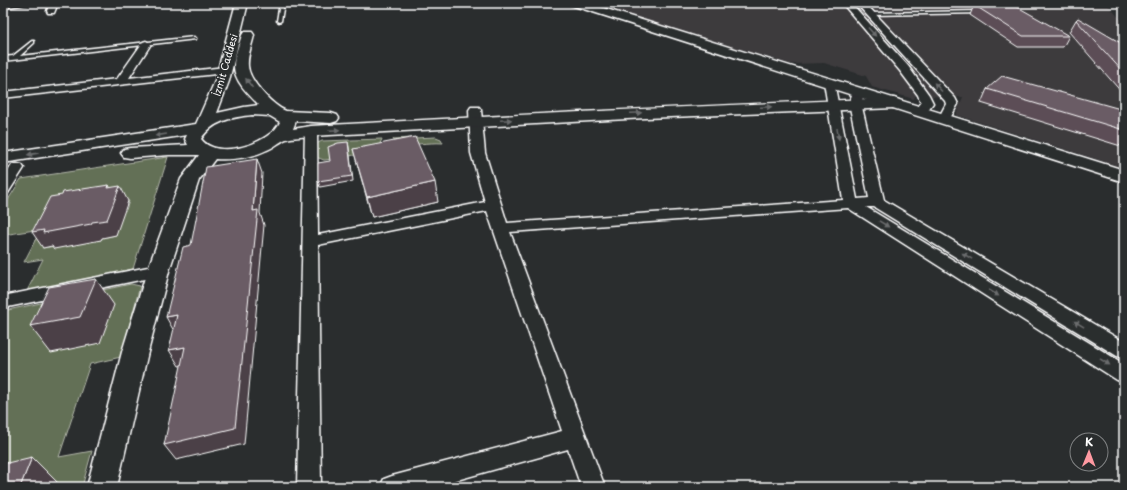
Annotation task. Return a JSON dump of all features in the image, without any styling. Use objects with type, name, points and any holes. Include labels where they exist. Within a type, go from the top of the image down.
[{"type":"main road","points":[[575,3],[831,93],[857,98]]},
{"type":"main road","points":[[894,103],[1124,176]]},
{"type":"street","name":"İzmit Caddesi","points":[[205,152],[194,145],[193,139],[216,99],[242,3]]},
{"type":"street","points":[[846,3],[910,76],[926,98],[928,103],[921,111]]},
{"type":"street","points":[[860,3],[950,100],[952,104],[944,119]]},
{"type":"street","name":"İzmit Caddesi","points":[[251,24],[241,66],[242,71],[246,80],[258,95],[279,114]]},
{"type":"street","points":[[121,82],[146,44]]},
{"type":"street","points":[[3,95],[225,70]]},
{"type":"street","points":[[831,93],[851,204],[1124,374]]},
{"type":"street","points":[[282,135],[475,116],[831,93],[894,103]]},
{"type":"street","points":[[857,98],[877,202]]},
{"type":"street","name":"İzmit Caddesi","points":[[201,127],[225,115],[238,112],[264,110],[279,114]]},
{"type":"street","points":[[279,114],[328,118],[475,116]]},
{"type":"street","points":[[3,190],[10,169],[142,151],[205,152],[225,154],[257,148],[282,135],[288,128],[288,121],[279,114]]},
{"type":"street","points":[[475,116],[478,153],[493,205],[593,487]]},
{"type":"street","points":[[3,158],[201,127]]},
{"type":"street","points":[[309,487],[311,131]]},
{"type":"street","points":[[102,487],[135,352],[158,270],[190,179],[205,152]]},
{"type":"street","points":[[501,228],[877,202],[1124,351]]},
{"type":"street","points":[[311,241],[493,205]]},
{"type":"street","points":[[3,302],[158,270]]},
{"type":"street","points":[[392,487],[576,437]]},
{"type":"lane","points":[[3,7],[31,3]]},
{"type":"lane","points":[[279,21],[282,3]]},
{"type":"lane","points":[[870,14],[987,12]]},
{"type":"lane","points":[[3,59],[194,38]]},
{"type":"lane","points":[[14,58],[32,42]]},
{"type":"shaded area","points":[[588,3],[1106,3],[1124,25],[1124,168],[956,115],[963,97],[915,96],[914,99],[872,87],[866,76],[824,63],[790,64]]},
{"type":"green space","points":[[436,137],[441,139],[443,143],[396,144],[393,139]]},
{"type":"green space","points":[[382,139],[379,146],[363,153],[324,160],[316,157],[316,144],[322,141]]},
{"type":"green space","points":[[168,157],[132,272],[27,291],[43,259],[24,262],[41,229],[3,235],[3,208],[21,179]],"holes":[[[129,201],[126,210],[117,212],[116,235],[102,238],[101,240],[42,248],[48,236],[117,203]]]},
{"type":"green space","points":[[131,284],[140,286],[121,357],[90,364],[59,457],[92,451],[82,487],[3,487],[3,311]]},
{"type":"building","points":[[974,5],[1014,5],[1069,36],[1023,36]]},
{"type":"building","points":[[1078,18],[1119,42],[1124,42],[1124,73],[1076,20]]},
{"type":"building","points":[[1002,76],[1124,110],[1124,130],[987,89]]},
{"type":"building","points":[[415,137],[435,182],[367,197],[353,149]]},
{"type":"building","points":[[348,142],[352,176],[318,181],[318,163],[330,161],[328,147],[338,143]]},
{"type":"building","points":[[257,159],[253,211],[258,210],[235,428],[164,445],[185,347],[169,350],[177,315],[166,317],[183,247],[191,245],[206,167]]},
{"type":"building","points":[[109,185],[108,188],[120,186],[107,220],[43,233],[44,230],[32,232],[50,197],[62,195],[63,192]]},
{"type":"building","points":[[96,279],[80,317],[30,326],[49,287]]},
{"type":"building","points":[[32,457],[20,487],[3,487],[3,464]]}]
